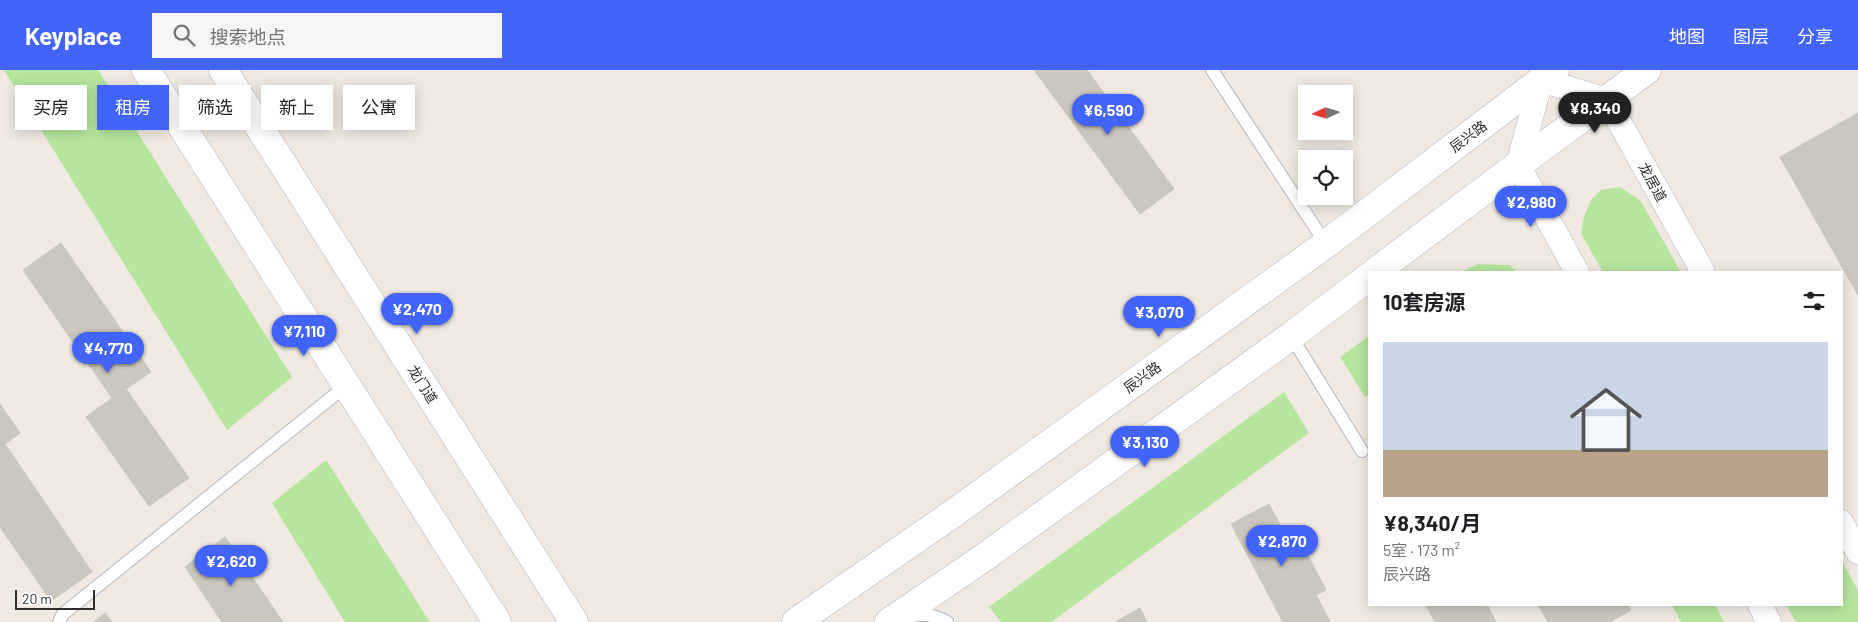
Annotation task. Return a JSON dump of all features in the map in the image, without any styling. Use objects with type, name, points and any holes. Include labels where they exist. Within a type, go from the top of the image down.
[{"type":"main road","points":[[146,70],[497,622]]},
{"type":"main road","name":"龙门道","points":[[223,70],[574,622]]},
{"type":"main road","points":[[1376,271],[1648,70]]},
{"type":"main road","name":"辰兴路","points":[[796,622],[951,515],[1326,244],[1544,73]]},
{"type":"main road","points":[[891,621],[979,561],[1368,279]]},
{"type":"street","points":[[1576,271],[1518,165],[1544,73],[1606,100]]},
{"type":"street","name":"龙居道","points":[[1606,100],[1702,271]]},
{"type":"street","points":[[1843,526],[1858,552]]},
{"type":"street","points":[[1761,606],[1769,622]]},
{"type":"lane","points":[[1212,70],[1326,244]]},
{"type":"lane","points":[[1291,336],[1362,451]]},
{"type":"lane","points":[[59,622],[63,614],[347,385]]},
{"type":"lane","points":[[891,621],[924,614],[937,616],[947,622]]},
{"type":"green space","points":[[4,70],[98,70],[107,85],[97,85],[97,130],[136,130],[292,377],[227,430],[41,130],[87,130],[87,85],[15,85],[15,88]]},
{"type":"green space","points":[[1620,187],[1640,200],[1680,271],[1602,271],[1581,233],[1584,217],[1591,200],[1601,190]]},
{"type":"green space","points":[[1479,264],[1509,265],[1516,271],[1462,271]]},
{"type":"green space","points":[[1368,337],[1368,396],[1365,397],[1340,357]]},
{"type":"green space","points":[[1284,392],[1309,433],[1051,622],[1001,622],[989,607]]},
{"type":"green space","points":[[326,460],[430,622],[345,622],[272,503]]},
{"type":"green space","points":[[1843,564],[1858,590],[1858,622],[1796,622],[1787,606],[1843,606]]},
{"type":"green space","points":[[1673,606],[1716,606],[1724,622],[1681,622]]},
{"type":"building","points":[[1034,70],[1087,70],[1174,189],[1140,214]]},
{"type":"building","points":[[1858,113],[1858,295],[1780,157]]},
{"type":"building","points":[[61,243],[151,372],[126,389],[189,478],[149,506],[86,417],[112,398],[23,270]]},
{"type":"building","points":[[0,404],[20,433],[5,444],[92,572],[51,601],[0,527]]},
{"type":"building","points":[[1269,504],[1286,536],[1295,531],[1326,590],[1316,595],[1330,622],[1283,622],[1231,524]]},
{"type":"building","points":[[225,537],[283,622],[222,622],[185,567]]},
{"type":"building","points":[[1427,606],[1488,606],[1496,622],[1435,622]]},
{"type":"building","points":[[1539,606],[1629,606],[1631,610],[1610,622],[1548,622]]},
{"type":"building","points":[[1140,608],[1147,622],[1115,622]]},
{"type":"building","points":[[105,613],[112,622],[94,622]]}]
